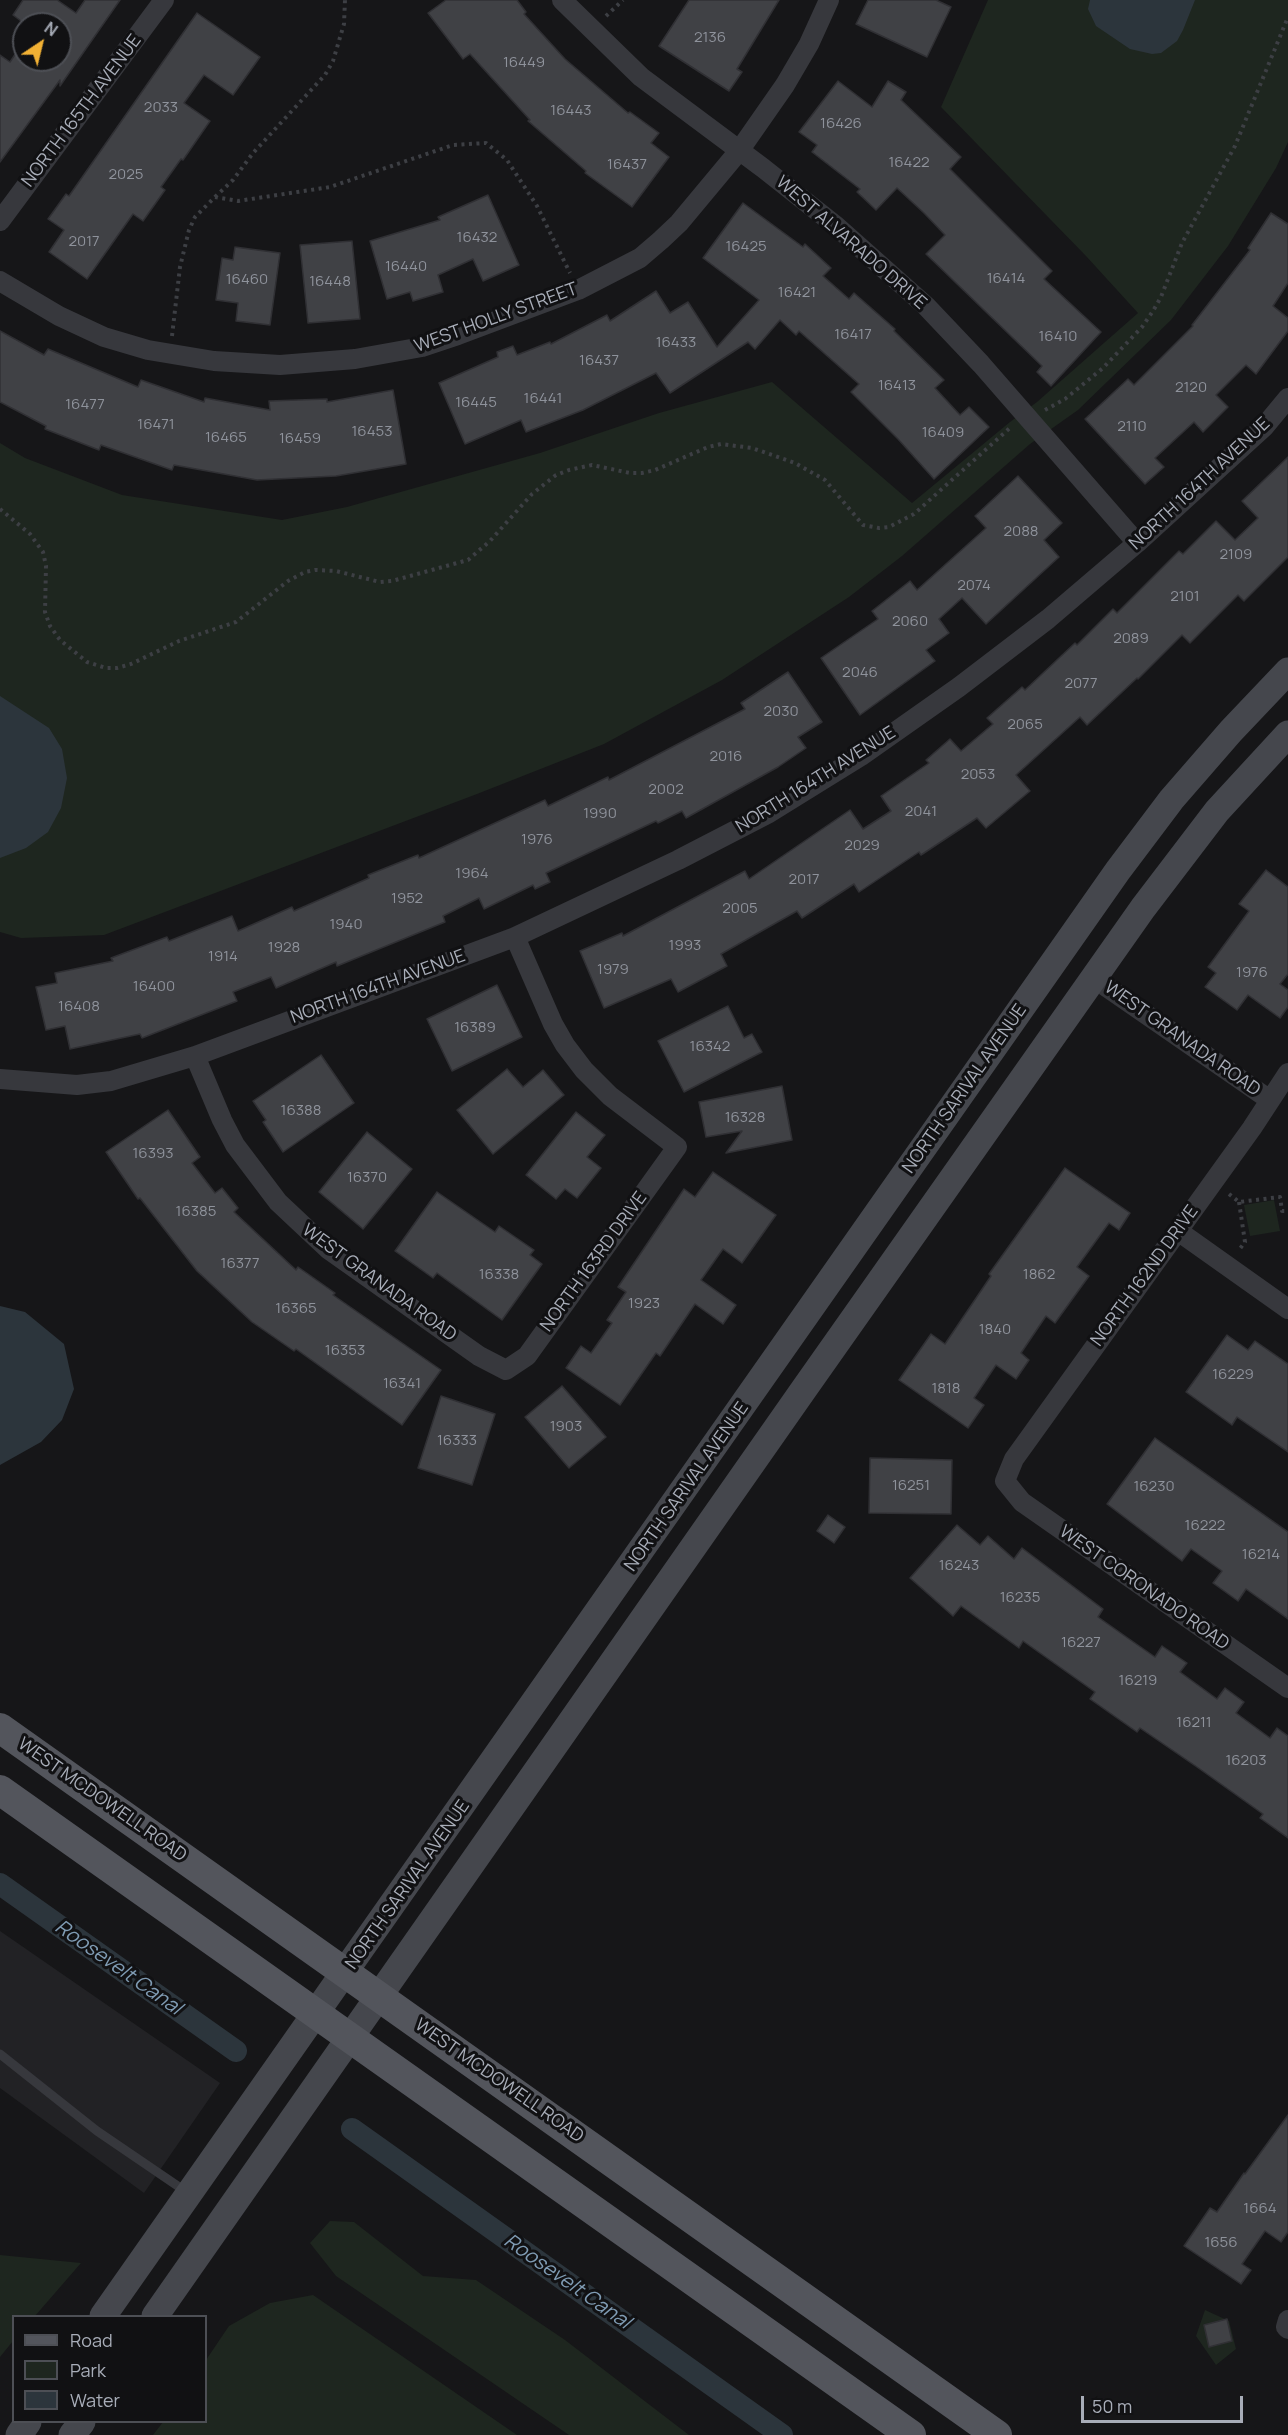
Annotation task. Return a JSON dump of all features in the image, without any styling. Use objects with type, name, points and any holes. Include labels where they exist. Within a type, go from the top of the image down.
[{"type":"main road","name":"NORTH SARIVAL AVENUE","points":[[104,2315],[1135,846],[1171,800],[1231,731],[1288,671]]},
{"type":"main road","points":[[156,2315],[1143,908],[1217,811],[1288,734]]},
{"type":"main road","name":"WEST MCDOWELL ROAD","points":[[0,1728],[997,2435]]},
{"type":"main road","points":[[0,1790],[911,2435]]},
{"type":"street","name":"NORTH 165TH AVENUE","points":[[0,221],[164,0]]},
{"type":"street","name":"WEST ALVARADO DRIVE","points":[[561,0],[641,77],[843,232],[926,306],[981,364],[1137,543]]},
{"type":"street","name":"WEST HOLLY STREET","points":[[0,281],[59,316],[105,336],[169,354],[280,365],[355,359],[431,344],[578,290],[640,258],[661,240],[679,223],[739,151],[785,86],[809,44],[829,0]]},
{"type":"street","name":"NORTH 164TH AVENUE","points":[[0,1079],[77,1085],[111,1081],[195,1056],[514,937],[769,813],[861,756],[959,687],[1048,619],[1137,543],[1264,427],[1288,398]]},
{"type":"street","name":"NORTH 163RD DRIVE","points":[[506,1371],[527,1356],[677,1147],[610,1096],[584,1070],[565,1045],[553,1023],[514,937]]},
{"type":"street","name":"WEST GRANADA ROAD","points":[[1095,978],[1270,1100]]},
{"type":"street","name":"WEST GRANADA ROAD","points":[[195,1056],[235,1145],[278,1202],[328,1249],[479,1356],[506,1371]]},
{"type":"street","name":"NORTH 162ND DRIVE","points":[[1005,1481],[1014,1459],[1288,1073]]},
{"type":"street","points":[[1178,1231],[1288,1309]]},
{"type":"street","name":"WEST CORONADO ROAD","points":[[1005,1481],[1022,1502],[1288,1688]]},
{"type":"lane","points":[[0,2054],[97,2131],[190,2194]]},
{"type":"path","points":[[169,354],[183,247],[195,217],[233,180],[253,153],[325,75],[333,61],[344,24],[345,0]]},
{"type":"path","points":[[0,509],[30,534],[43,552],[46,566],[45,612],[50,626],[60,640],[87,662],[106,668],[131,664],[180,641],[236,622],[280,586],[305,572],[325,569],[380,582],[392,581],[468,560],[490,541],[532,494],[556,476],[569,470],[592,465],[630,474],[642,473],[655,470],[708,447],[734,445],[752,448],[795,463],[825,480],[863,525],[889,527],[914,514],[1013,426],[1055,405],[1079,389],[1125,345],[1153,311],[1161,297],[1182,243],[1234,146],[1288,17]]},
{"type":"path","points":[[215,197],[238,201],[330,187],[453,145],[486,143],[507,160],[521,178],[578,290]]},
{"type":"path","points":[[1213,1181],[1239,1202],[1245,1242],[1227,1266]]},
{"type":"path","points":[[1239,1202],[1280,1197],[1282,1211],[1288,1211]]},
{"type":"shaded area","points":[[0,1931],[220,2083],[144,2193],[0,2088]]},
{"type":"green space","points":[[988,0],[1288,0],[1288,142],[1276,168],[1228,246],[1171,320],[1078,410],[1030,444],[902,556],[849,597],[722,680],[604,744],[104,935],[21,938],[0,932],[0,443],[25,458],[122,495],[282,520],[347,507],[540,453],[659,413],[772,382],[912,503],[1037,402],[1138,313],[1086,256],[941,107]]},
{"type":"green space","points":[[1274,1200],[1280,1231],[1250,1236],[1244,1205]]},
{"type":"green space","points":[[330,2221],[354,2222],[423,2276],[476,2280],[565,2340],[689,2435],[569,2435],[336,2276],[310,2243]]},
{"type":"green space","points":[[0,2255],[81,2263],[36,2315],[12,2315],[12,2342],[0,2357]]},
{"type":"green space","points":[[313,2295],[517,2435],[153,2435],[162,2423],[207,2423],[207,2359],[229,2326],[270,2303]]},
{"type":"green space","points":[[1205,2310],[1229,2321],[1236,2349],[1216,2365],[1196,2336]]},
{"type":"water","points":[[1090,0],[1195,0],[1177,41],[1161,53],[1152,54],[1130,49],[1096,26],[1088,9]]},
{"type":"water","points":[[0,696],[49,728],[62,749],[67,778],[61,808],[48,832],[26,848],[0,858]]},
{"type":"water","points":[[0,1306],[25,1312],[64,1344],[74,1389],[62,1420],[41,1442],[0,1465]]},
{"type":"building","points":[[23,0],[57,0],[76,13],[85,0],[120,0],[72,69],[72,12],[15,12]]},
{"type":"building","points":[[446,0],[517,0],[526,12],[524,14],[565,59],[628,113],[630,112],[659,133],[651,143],[669,157],[632,207],[585,173],[586,171],[528,121],[530,120],[470,54],[463,59],[428,13]]},
{"type":"building","points":[[689,0],[779,0],[737,69],[742,72],[729,91],[659,46]]},
{"type":"building","points":[[868,0],[936,0],[951,7],[927,57],[856,24]]},
{"type":"building","points":[[197,13],[260,57],[233,95],[204,75],[184,103],[210,121],[161,187],[165,190],[143,221],[133,214],[87,279],[49,252],[64,230],[48,219],[66,194],[69,196]]},
{"type":"building","points":[[0,55],[10,62],[12,59],[12,72],[70,72],[60,86],[60,80],[0,162]]},
{"type":"building","points":[[838,81],[872,107],[888,81],[906,92],[901,100],[961,157],[950,169],[1052,271],[1044,279],[1101,332],[1051,386],[1037,372],[1042,366],[926,254],[945,235],[924,213],[897,188],[876,210],[857,192],[860,189],[812,152],[817,145],[799,132]]},
{"type":"building","points":[[488,195],[519,265],[483,281],[473,259],[438,275],[443,292],[413,301],[410,292],[387,299],[370,241],[440,220],[438,217]]},
{"type":"building","points":[[743,203],[803,247],[805,244],[831,268],[823,276],[849,299],[854,293],[895,329],[894,331],[944,380],[935,388],[960,415],[969,407],[989,427],[934,479],[851,392],[859,384],[799,331],[796,335],[780,320],[755,349],[748,342],[670,393],[656,373],[583,410],[526,432],[521,420],[465,444],[439,383],[498,357],[497,352],[513,346],[517,355],[550,342],[551,344],[607,315],[610,321],[656,291],[670,313],[688,302],[717,347],[759,300],[703,258]]},
{"type":"building","points":[[1271,213],[1288,224],[1288,283],[1273,306],[1288,318],[1288,331],[1256,374],[1246,365],[1216,395],[1228,407],[1203,432],[1194,422],[1155,458],[1164,467],[1145,484],[1085,419],[1128,379],[1134,385],[1193,326],[1250,250],[1248,248]]},
{"type":"building","points":[[352,241],[360,319],[308,323],[300,245]]},
{"type":"building","points":[[235,247],[280,253],[270,325],[236,321],[238,303],[216,300],[222,258],[233,260]]},
{"type":"building","points":[[0,331],[44,355],[48,349],[138,387],[141,380],[204,402],[205,398],[270,410],[269,401],[327,399],[327,402],[393,390],[406,464],[336,476],[257,480],[174,465],[172,470],[101,445],[99,450],[45,429],[46,426],[0,402]]},
{"type":"building","points":[[1288,457],[1288,557],[1244,601],[1238,595],[1190,643],[1182,635],[1087,725],[1080,717],[1016,775],[1030,791],[986,828],[977,818],[921,855],[919,852],[859,892],[854,884],[802,918],[797,911],[721,954],[727,966],[678,992],[671,979],[604,1008],[580,951],[622,933],[623,936],[745,871],[749,879],[850,810],[863,829],[891,811],[881,796],[929,763],[926,760],[950,739],[961,751],[993,724],[987,718],[1022,687],[1025,690],[1075,643],[1077,645],[1113,609],[1117,613],[1179,551],[1183,554],[1216,521],[1235,540],[1258,518],[1242,501]]},
{"type":"building","points":[[1018,476],[1062,523],[1044,540],[1059,557],[986,624],[962,598],[939,619],[949,633],[926,650],[935,661],[860,715],[821,658],[878,619],[872,611],[910,581],[917,590],[986,528],[975,516]]},
{"type":"building","points":[[788,672],[822,722],[798,737],[806,748],[778,767],[686,818],[682,811],[658,823],[656,821],[546,873],[550,882],[535,889],[533,885],[484,909],[479,898],[443,916],[445,922],[337,966],[336,962],[276,988],[271,977],[233,992],[237,1001],[142,1038],[140,1034],[70,1049],[65,1026],[46,1030],[36,987],[57,983],[55,973],[113,961],[111,958],[167,937],[169,941],[232,916],[238,931],[292,907],[294,911],[369,878],[368,875],[418,855],[419,858],[545,800],[548,806],[608,777],[609,780],[745,709],[741,703]]},
{"type":"building","points":[[1266,870],[1288,887],[1288,974],[1280,984],[1288,990],[1288,1007],[1280,1018],[1248,995],[1237,1010],[1205,987],[1216,973],[1208,967],[1249,911],[1239,904]]},
{"type":"building","points":[[497,985],[522,1037],[452,1071],[427,1019]]},
{"type":"building","points":[[728,1006],[744,1038],[752,1034],[762,1052],[684,1092],[658,1041]]},
{"type":"building","points":[[321,1055],[354,1103],[283,1152],[263,1122],[266,1120],[253,1101]]},
{"type":"building","points":[[507,1069],[523,1087],[543,1070],[564,1095],[493,1154],[457,1110]]},
{"type":"building","points":[[782,1086],[792,1140],[726,1153],[742,1131],[706,1137],[699,1102]]},
{"type":"building","points":[[168,1110],[200,1157],[192,1163],[215,1193],[222,1188],[238,1208],[234,1212],[296,1270],[298,1267],[335,1293],[333,1295],[441,1370],[402,1425],[296,1349],[294,1351],[252,1322],[197,1271],[140,1198],[138,1199],[106,1152]]},
{"type":"building","points":[[576,1112],[605,1135],[587,1157],[601,1168],[577,1198],[565,1189],[556,1199],[526,1175]]},
{"type":"building","points":[[367,1132],[412,1169],[363,1229],[319,1192]]},
{"type":"building","points":[[1065,1168],[1130,1213],[1119,1230],[1109,1223],[1077,1267],[1089,1276],[1055,1323],[1046,1316],[1021,1353],[1029,1360],[1016,1379],[996,1365],[974,1398],[984,1405],[968,1428],[899,1380],[931,1334],[945,1344],[991,1276],[989,1274]]},
{"type":"building","points":[[713,1172],[776,1215],[742,1263],[723,1249],[701,1280],[736,1305],[723,1324],[695,1304],[660,1356],[656,1353],[620,1405],[566,1368],[581,1346],[591,1353],[612,1323],[607,1320],[626,1292],[618,1287],[684,1189],[695,1197]]},
{"type":"building","points":[[437,1192],[495,1232],[499,1226],[534,1250],[530,1255],[542,1264],[502,1320],[437,1273],[433,1278],[395,1251]]},
{"type":"building","points":[[1227,1335],[1248,1350],[1255,1341],[1288,1364],[1288,1452],[1237,1417],[1232,1425],[1186,1392]]},
{"type":"building","points":[[562,1386],[606,1437],[569,1468],[525,1417]]},
{"type":"building","points":[[441,1396],[495,1414],[472,1485],[418,1468]]},
{"type":"building","points":[[1155,1438],[1288,1532],[1288,1619],[1246,1589],[1238,1601],[1213,1583],[1222,1571],[1191,1549],[1182,1561],[1107,1504]]},
{"type":"building","points":[[870,1458],[952,1460],[951,1514],[869,1513]]},
{"type":"building","points":[[828,1515],[845,1527],[834,1543],[817,1531]]},
{"type":"building","points":[[957,1525],[980,1545],[988,1536],[1014,1559],[1022,1548],[1103,1609],[1098,1617],[1155,1657],[1162,1646],[1187,1663],[1180,1672],[1217,1699],[1225,1688],[1244,1702],[1236,1713],[1270,1738],[1277,1728],[1288,1736],[1288,1838],[1260,1818],[1263,1814],[1197,1767],[1140,1728],[1137,1732],[1090,1699],[1095,1692],[1023,1641],[1019,1648],[961,1606],[953,1616],[910,1578]]},
{"type":"building","points":[[1288,2115],[1288,2232],[1281,2242],[1265,2231],[1242,2264],[1251,2270],[1241,2284],[1184,2246],[1210,2208],[1217,2212]]},
{"type":"building","points":[[1227,2319],[1232,2341],[1209,2347],[1204,2325]]},
{"type":"waterway","name":"Roosevelt Canal","points":[[0,1884],[236,2051]]},
{"type":"waterway","name":"Roosevelt Canal","points":[[352,2129],[782,2435]]}]
